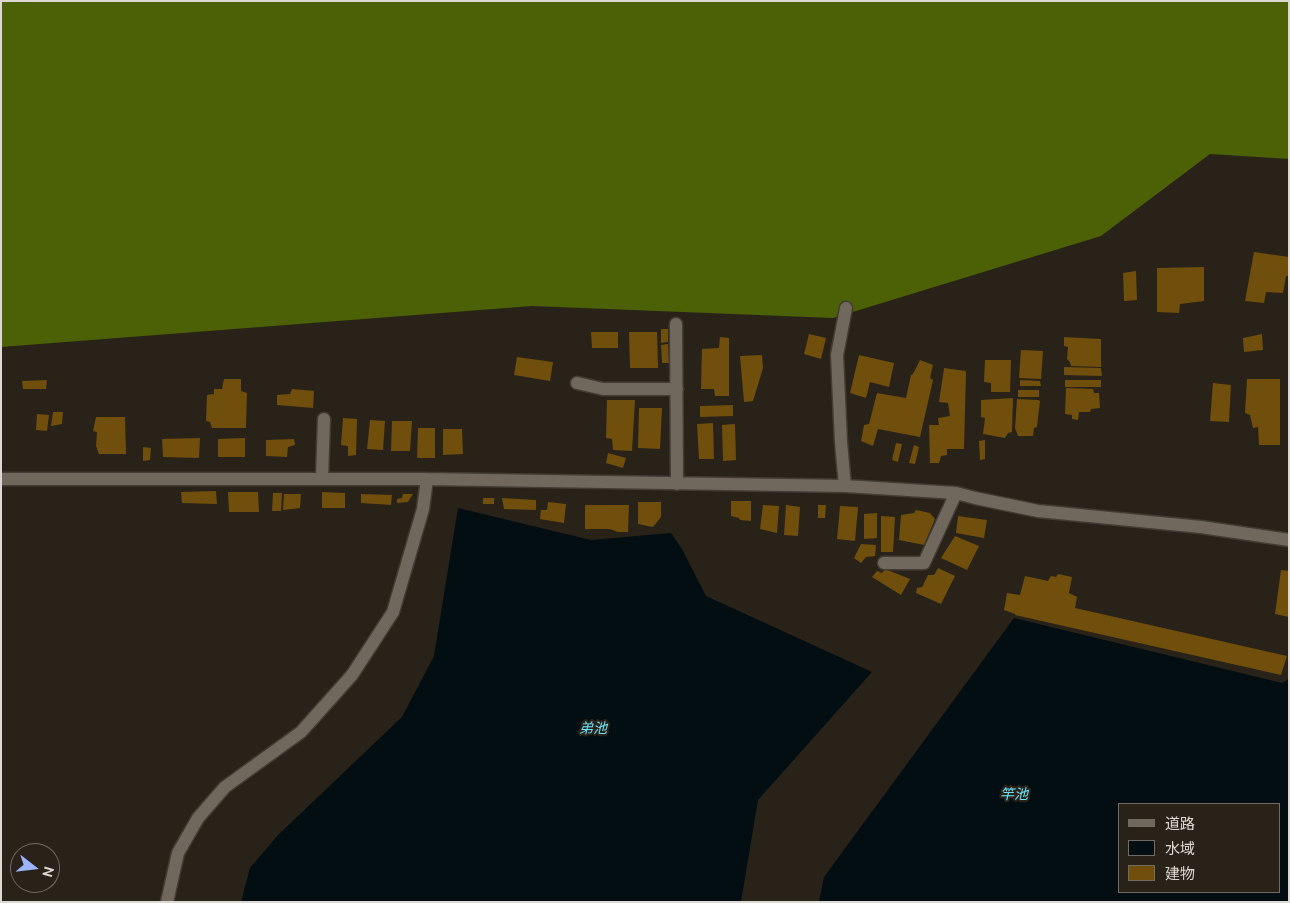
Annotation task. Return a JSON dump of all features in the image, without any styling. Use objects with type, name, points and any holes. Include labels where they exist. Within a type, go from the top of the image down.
[{"type":"street","points":[[845,486],[840,442],[837,355],[846,308]]},
{"type":"street","points":[[676,324],[677,484]]},
{"type":"street","points":[[577,383],[603,389],[677,389]]},
{"type":"street","points":[[322,478],[324,419]]},
{"type":"street","points":[[167,902],[178,853],[198,818],[225,787],[301,732],[352,675],[393,612],[423,509],[427,478]]},
{"type":"street","points":[[1,479],[427,478],[845,486],[956,493],[1038,511],[1201,527],[1289,540]]},
{"type":"street","points":[[884,562],[924,563],[956,493]]},
{"type":"green space","points":[[1,1],[1289,1],[1289,159],[1210,154],[1101,236],[833,318],[532,306],[1,347]]},
{"type":"water","name":"弟池","points":[[458,508],[591,540],[671,533],[682,549],[706,596],[872,672],[758,800],[741,902],[241,902],[250,868],[278,835],[402,717],[434,656]]},
{"type":"water","name":"竿池","points":[[1014,618],[1282,683],[1289,679],[1289,902],[819,902],[824,877]]},
{"type":"building","points":[[1254,252],[1289,257],[1289,276],[1286,276],[1283,293],[1266,292],[1264,303],[1245,301]]},
{"type":"building","points":[[1204,267],[1204,301],[1180,304],[1179,313],[1157,312],[1157,268]]},
{"type":"building","points":[[1136,271],[1137,300],[1124,301],[1123,273]]},
{"type":"building","points":[[661,329],[668,329],[668,342],[661,343]]},
{"type":"building","points":[[591,332],[618,332],[618,348],[592,348]]},
{"type":"building","points":[[629,332],[657,332],[658,368],[630,368]]},
{"type":"building","points":[[809,334],[826,338],[821,359],[804,354]]},
{"type":"building","points":[[1262,334],[1263,350],[1244,352],[1243,338]]},
{"type":"building","points":[[720,337],[729,338],[729,396],[715,396],[714,389],[701,389],[702,349],[719,348]]},
{"type":"building","points":[[1064,337],[1101,339],[1101,367],[1071,366],[1067,359],[1068,347],[1064,346]]},
{"type":"building","points":[[668,344],[669,363],[662,363],[661,345]]},
{"type":"building","points":[[1021,350],[1043,351],[1041,379],[1019,378]]},
{"type":"building","points":[[762,355],[763,368],[753,401],[744,402],[740,356]]},
{"type":"building","points":[[859,355],[894,363],[889,387],[870,382],[866,398],[850,393]]},
{"type":"building","points":[[517,357],[553,362],[550,381],[514,375]]},
{"type":"building","points":[[920,360],[933,365],[930,378],[933,380],[920,437],[878,429],[873,446],[861,441],[864,425],[869,424],[877,393],[906,398],[911,375]]},
{"type":"building","points":[[985,360],[1011,360],[1010,392],[991,392],[991,383],[984,382]]},
{"type":"building","points":[[1064,367],[1101,368],[1102,376],[1064,375]]},
{"type":"building","points":[[944,368],[966,371],[964,449],[947,449],[947,455],[941,456],[939,463],[930,463],[929,425],[939,425],[938,418],[950,416],[948,403],[939,402]]},
{"type":"building","points":[[224,379],[241,379],[241,391],[247,393],[246,428],[212,428],[210,422],[206,421],[207,395],[214,394],[214,389],[222,389]]},
{"type":"building","points":[[1247,379],[1280,379],[1280,445],[1259,445],[1258,427],[1253,428],[1250,415],[1245,413]]},
{"type":"building","points":[[47,380],[46,389],[23,389],[22,381]]},
{"type":"building","points":[[1020,380],[1040,381],[1041,386],[1020,386]]},
{"type":"building","points":[[1065,380],[1101,380],[1101,387],[1065,387]]},
{"type":"building","points":[[1213,383],[1231,385],[1229,422],[1210,421]]},
{"type":"building","points":[[1066,388],[1093,389],[1094,393],[1099,393],[1100,408],[1091,409],[1090,412],[1079,412],[1078,420],[1072,419],[1072,415],[1065,414]]},
{"type":"building","points":[[292,389],[314,391],[313,408],[277,405],[277,395],[290,394]]},
{"type":"building","points":[[1018,390],[1039,390],[1039,397],[1018,397]]},
{"type":"building","points":[[1013,398],[1012,432],[1008,433],[1005,438],[983,434],[985,418],[981,417],[981,400]]},
{"type":"building","points":[[1017,399],[1040,401],[1037,427],[1034,428],[1033,436],[1018,436],[1015,428]]},
{"type":"building","points":[[607,400],[635,400],[632,451],[613,450],[612,439],[606,438]]},
{"type":"building","points":[[733,405],[733,416],[700,417],[700,406]]},
{"type":"building","points":[[639,408],[662,408],[660,449],[638,448]]},
{"type":"building","points":[[53,412],[63,412],[62,424],[51,426]]},
{"type":"building","points":[[37,414],[49,415],[47,431],[36,430]]},
{"type":"building","points":[[96,417],[125,417],[126,454],[99,454],[96,446],[97,432],[93,431]]},
{"type":"building","points":[[343,418],[357,419],[356,455],[348,456],[348,446],[341,445]]},
{"type":"building","points":[[370,420],[385,421],[383,450],[367,449]]},
{"type":"building","points":[[392,421],[412,421],[410,451],[391,451]]},
{"type":"building","points":[[713,423],[714,459],[699,459],[697,424]]},
{"type":"building","points":[[735,424],[736,460],[723,461],[722,425]]},
{"type":"building","points":[[418,428],[435,428],[435,458],[417,458]]},
{"type":"building","points":[[443,429],[462,429],[463,454],[443,455]]},
{"type":"building","points":[[200,438],[199,458],[163,457],[162,439]]},
{"type":"building","points":[[245,438],[245,457],[218,457],[218,439]]},
{"type":"building","points":[[294,439],[295,445],[288,447],[287,457],[266,456],[266,440]]},
{"type":"building","points":[[985,440],[985,459],[980,460],[979,441]]},
{"type":"building","points":[[896,443],[902,444],[898,462],[892,460]]},
{"type":"building","points":[[914,445],[919,447],[915,464],[909,463]]},
{"type":"building","points":[[143,447],[151,448],[150,460],[143,461]]},
{"type":"building","points":[[608,453],[626,458],[623,468],[606,463]]},
{"type":"building","points":[[216,491],[217,504],[182,503],[181,492]]},
{"type":"building","points":[[228,492],[258,492],[259,512],[229,512]]},
{"type":"building","points":[[322,492],[345,493],[345,508],[322,508]]},
{"type":"building","points":[[273,493],[282,493],[281,511],[272,511]]},
{"type":"building","points":[[284,494],[301,494],[300,508],[283,510]]},
{"type":"building","points":[[361,494],[392,495],[391,505],[361,503]]},
{"type":"building","points":[[403,494],[413,494],[408,502],[397,503],[397,499],[402,498]]},
{"type":"building","points":[[483,498],[494,498],[494,504],[483,504]]},
{"type":"building","points":[[502,498],[536,500],[536,510],[504,509]]},
{"type":"building","points":[[731,501],[751,501],[751,521],[740,520],[731,516]]},
{"type":"building","points":[[548,502],[566,504],[564,523],[540,519],[541,510],[547,510]]},
{"type":"building","points":[[638,502],[661,502],[661,517],[653,527],[638,524]]},
{"type":"building","points":[[585,505],[629,505],[628,532],[618,532],[610,529],[585,529]]},
{"type":"building","points":[[763,505],[779,506],[777,533],[760,529]]},
{"type":"building","points":[[786,505],[800,507],[798,536],[784,535]]},
{"type":"building","points":[[818,505],[826,505],[825,518],[818,518]]},
{"type":"building","points":[[840,506],[858,507],[855,541],[837,539]]},
{"type":"building","points":[[916,510],[930,513],[935,519],[924,545],[899,540],[901,515],[914,513]]},
{"type":"building","points":[[877,513],[877,538],[864,539],[864,514]]},
{"type":"building","points":[[881,516],[895,517],[893,552],[881,552]]},
{"type":"building","points":[[958,516],[987,520],[984,538],[956,533]]},
{"type":"building","points":[[955,536],[979,546],[967,570],[941,558]]},
{"type":"building","points":[[861,544],[876,545],[875,556],[866,557],[861,563],[854,558]]},
{"type":"building","points":[[938,568],[955,576],[941,604],[916,593],[917,588],[922,587],[928,575],[934,575]]},
{"type":"building","points":[[885,569],[910,579],[901,595],[872,577],[877,571],[882,573]]},
{"type":"building","points":[[1281,570],[1289,571],[1289,617],[1275,614]]},
{"type":"building","points":[[1058,574],[1072,577],[1069,593],[1077,597],[1075,608],[1287,656],[1281,675],[1015,615],[1004,610],[1007,593],[1020,595],[1025,576],[1048,581],[1051,576],[1056,577]]}]
